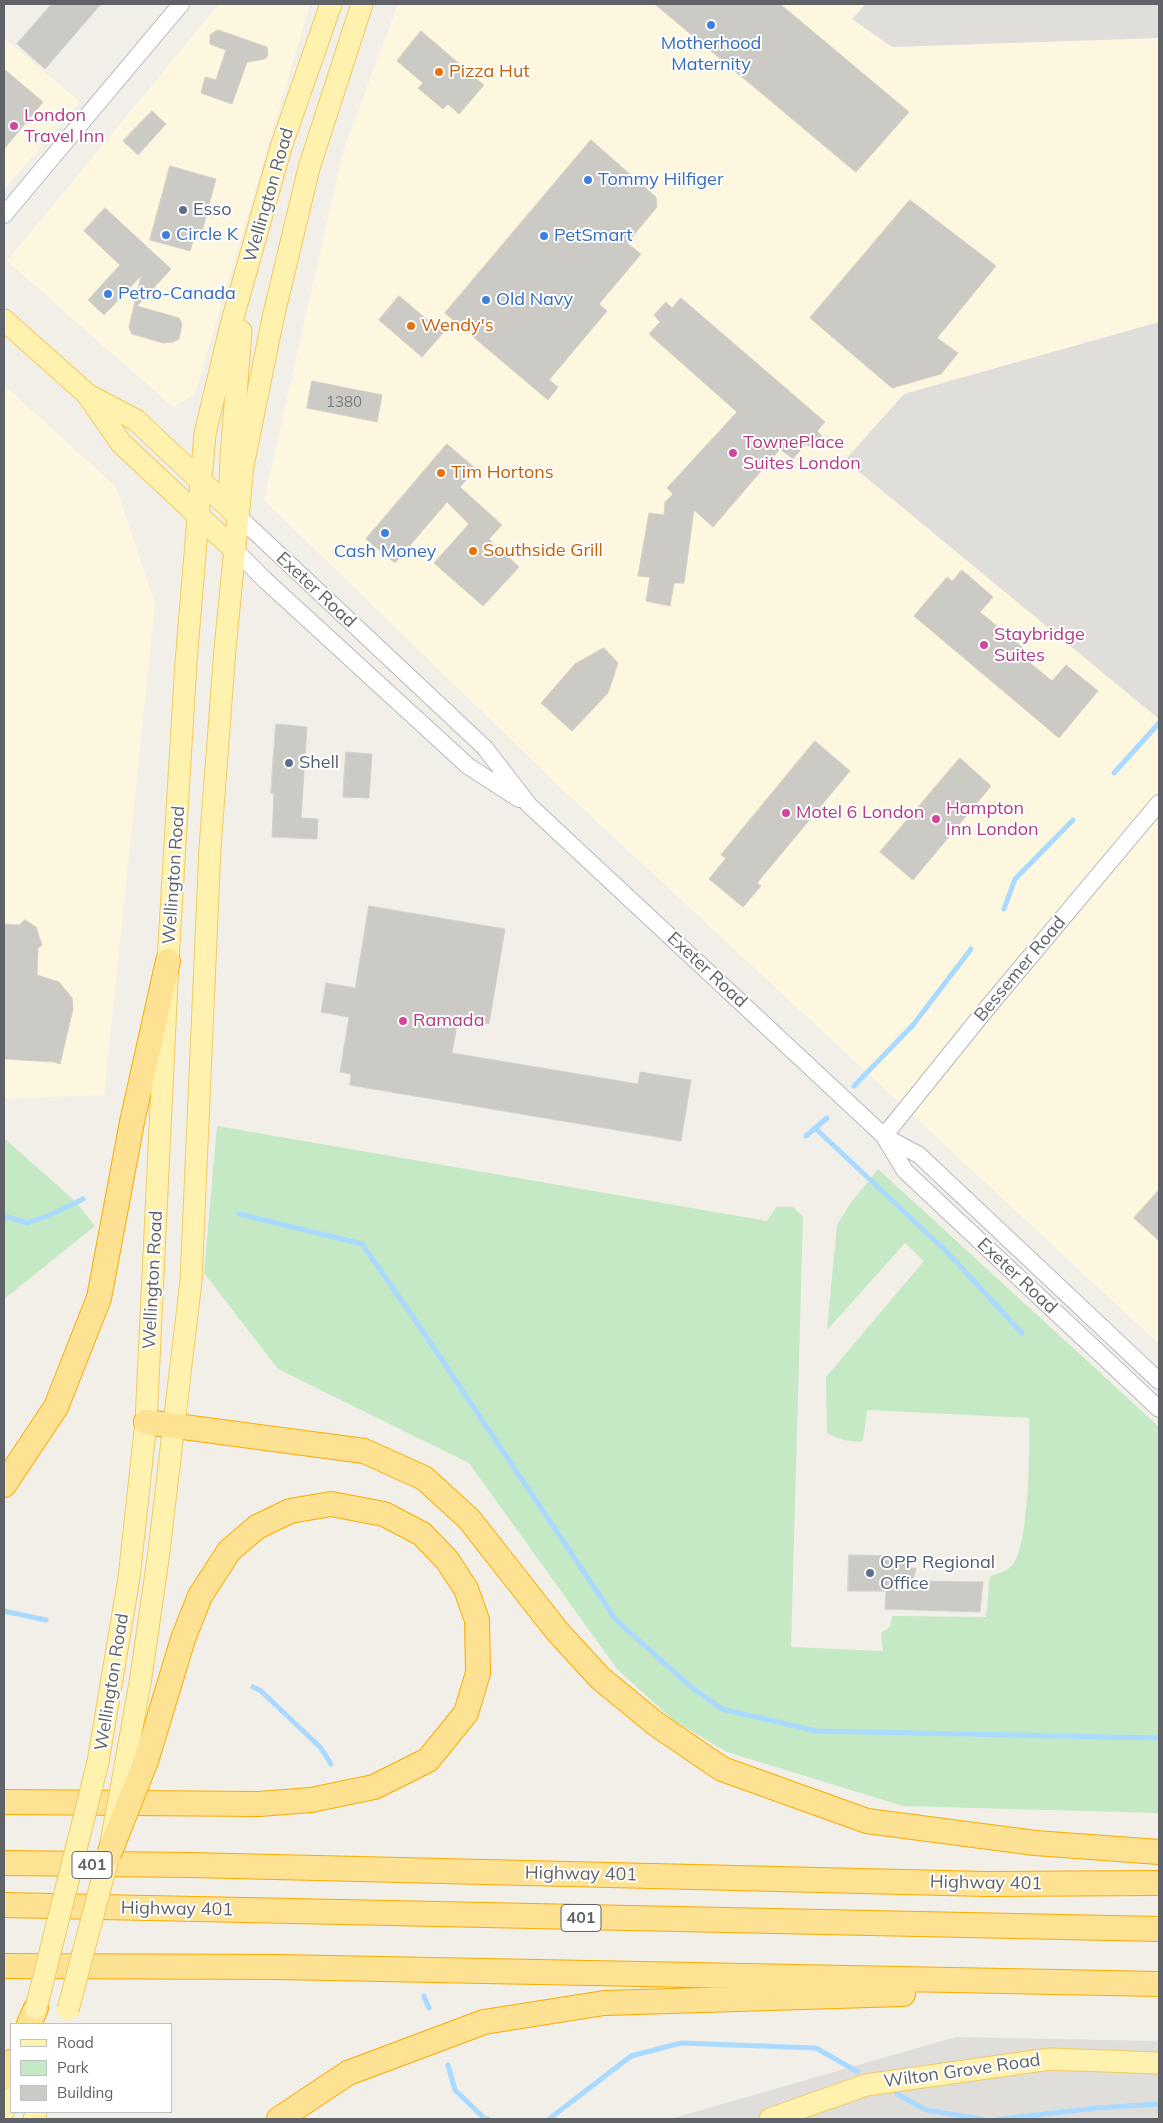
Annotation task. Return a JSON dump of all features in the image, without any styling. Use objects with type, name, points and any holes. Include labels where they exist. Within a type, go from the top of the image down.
[{"type":"highway","points":[[4,1485],[56,1407],[99,1298],[132,1122],[168,961]]},
{"type":"highway","points":[[146,1422],[364,1451],[424,1478],[469,1519],[557,1631],[600,1678],[656,1724],[722,1769],[867,1821],[1035,1842],[1159,1852]]},
{"type":"highway","points":[[4,1802],[259,1804],[311,1800],[374,1786],[428,1760],[466,1713],[478,1673],[477,1620],[466,1589],[447,1560],[422,1534],[384,1514],[331,1504],[290,1511],[258,1526],[229,1551],[200,1596],[136,1761],[109,1854]]},
{"type":"highway","name":"Highway 401","points":[[4,1864],[211,1866],[987,1884],[1159,1883]]},
{"type":"highway","name":"Highway 401","points":[[4,1905],[1159,1930]]},
{"type":"highway","points":[[4,1966],[278,1967],[1159,1984]]},
{"type":"highway","points":[[279,2119],[348,2073],[484,2022],[604,2003],[921,1994],[985,1981]]},
{"type":"highway","points":[[4,2078],[10,2064]]},
{"type":"main road","name":"Wellington Road","points":[[32,2019],[98,1762],[129,1578],[146,1422],[168,961],[186,662],[205,434],[281,147],[331,4]]},
{"type":"main road","name":"Wellington Road","points":[[136,1761],[141,1676],[175,1425],[191,1281],[210,848],[225,649],[235,550],[234,512],[273,318],[308,174],[362,4]]},
{"type":"main road","points":[[234,512],[233,426],[248,266]]},
{"type":"main road","name":"Exeter Road","points":[[4,320],[87,394],[121,443],[198,513],[235,550]]},
{"type":"main road","name":"Exeter Road","points":[[87,394],[136,420],[234,512]]},
{"type":"main road","points":[[66,2017],[109,1854]]},
{"type":"main road","name":"Wilton Grove Road","points":[[770,2119],[866,2085],[1050,2059],[1159,2062]]},
{"type":"main road","points":[[4,2110],[10,2089]]},
{"type":"street","points":[[4,215],[181,4]]},
{"type":"street","name":"Exeter Road","points":[[234,512],[485,748],[529,805],[884,1136],[918,1155],[1159,1381]]},
{"type":"street","name":"Exeter Road","points":[[235,550],[265,580],[468,766],[529,805]]},
{"type":"street","name":"Bessemer Road","points":[[884,1136],[988,1007],[1159,803]]},
{"type":"street","name":"Exeter Road","points":[[884,1136],[905,1171],[1159,1409]]},
{"type":"shaded area","points":[[219,4],[310,4],[195,394],[173,407],[7,261]]},
{"type":"shaded area","points":[[398,4],[866,4],[852,19],[893,47],[1159,38],[1159,322],[905,394],[845,460],[1159,719],[1159,1344],[563,790],[264,500],[343,151]]},
{"type":"shaded area","points":[[866,4],[1159,4],[1159,38],[892,47],[852,19]]},
{"type":"shaded area","points":[[4,38],[80,102],[4,189]]},
{"type":"shaded area","points":[[1159,322],[1159,719],[845,460],[904,394]]},
{"type":"shaded area","points":[[4,385],[116,487],[155,604],[104,1095],[4,1099]]},
{"type":"shaded area","points":[[956,2037],[1159,2041],[1159,2119],[670,2119]]},
{"type":"green space","points":[[217,1126],[767,1221],[776,1207],[793,1207],[803,1217],[791,1647],[883,1651],[881,1633],[890,1627],[892,1616],[986,1617],[990,1576],[1003,1572],[1012,1566],[1019,1551],[1023,1535],[1028,1493],[1029,1418],[867,1410],[863,1441],[845,1440],[827,1433],[826,1377],[924,1261],[905,1243],[827,1330],[837,1225],[850,1204],[878,1169],[1159,1427],[1159,1813],[903,1806],[727,1752],[673,1720],[617,1669],[469,1463],[278,1369],[204,1273]]},
{"type":"green space","points":[[4,1138],[76,1202],[95,1226],[4,1299]]},
{"type":"building","points":[[52,4],[101,4],[45,69],[17,44]]},
{"type":"building","points":[[655,4],[780,4],[909,112],[856,172]]},
{"type":"building","points":[[218,30],[267,47],[268,55],[265,59],[247,62],[232,104],[201,93],[205,77],[216,80],[226,50],[210,44],[210,35]]},
{"type":"building","name":"Pizza Hut","points":[[421,31],[484,85],[459,114],[448,104],[443,109],[418,88],[423,83],[397,61]]},
{"type":"building","name":"London Travel Inn","points":[[4,69],[43,102],[4,149]]},
{"type":"building","points":[[152,111],[166,124],[138,155],[123,141]]},
{"type":"building","points":[[591,140],[656,197],[657,207],[627,243],[641,254],[599,304],[607,311],[549,380],[558,387],[548,400],[445,313]]},
{"type":"building","name":"Esso","points":[[170,166],[216,179],[200,239],[194,238],[190,251],[150,240]]},
{"type":"building","points":[[910,200],[996,266],[937,338],[958,353],[941,374],[892,388],[810,318]]},
{"type":"building","points":[[105,208],[171,269],[137,306],[179,318],[182,323],[179,339],[163,343],[132,334],[129,327],[141,276],[104,315],[88,300],[120,265],[84,231]]},
{"type":"building","name":"Wendy's","points":[[399,296],[443,333],[422,357],[379,320]]},
{"type":"building","name":"TownePlace Suites London","points":[[681,298],[825,422],[817,431],[822,436],[812,448],[806,444],[793,459],[780,449],[713,527],[694,510],[684,583],[674,583],[670,606],[646,601],[650,577],[638,576],[649,513],[664,515],[665,502],[673,494],[667,488],[737,412],[649,334],[660,322],[654,315],[666,302],[672,308]]},
{"type":"building","points":[[312,381],[382,395],[377,422],[307,408]]},
{"type":"building","points":[[447,444],[476,469],[460,487],[502,525],[489,539],[519,567],[483,606],[434,563],[469,524],[447,502],[395,563],[366,539]]},
{"type":"building","name":"Staybridge Suites","points":[[962,570],[993,597],[980,612],[1034,657],[1030,663],[1052,681],[1066,665],[1098,691],[1059,738],[914,616],[947,577],[952,581]]},
{"type":"building","points":[[604,648],[618,663],[608,693],[572,731],[541,703],[575,664]]},
{"type":"building","points":[[276,724],[307,727],[301,818],[318,819],[317,839],[272,837],[274,793],[271,793]]},
{"type":"building","name":"Motel 6 London","points":[[815,741],[850,771],[757,883],[761,886],[743,907],[709,879],[726,858],[721,855]]},
{"type":"building","points":[[346,752],[372,754],[369,798],[343,797]]},
{"type":"building","name":"Hampton Inn London","points":[[960,758],[991,786],[913,880],[880,852]]},
{"type":"building","name":"Ramada","points":[[369,906],[505,929],[489,1024],[458,1019],[452,1053],[638,1084],[640,1072],[691,1080],[681,1141],[350,1085],[351,1074],[340,1072],[349,1017],[321,1012],[326,983],[355,988]]},
{"type":"building","points":[[25,920],[36,927],[42,945],[38,948],[37,975],[59,982],[72,998],[73,1009],[60,1064],[4,1059],[4,924],[19,925]]},
{"type":"building","points":[[1159,1190],[1159,1241],[1134,1218]]},
{"type":"building","points":[[849,1555],[908,1556],[907,1568],[916,1568],[913,1581],[983,1582],[980,1612],[885,1609],[886,1591],[848,1591]]},
{"type":"waterway","points":[[1114,773],[1159,723]]},
{"type":"waterway","points":[[1004,909],[1015,879],[1073,820]]},
{"type":"waterway","points":[[854,1086],[913,1025],[971,949]]},
{"type":"waterway","points":[[806,1136],[827,1118]]},
{"type":"waterway","points":[[815,1128],[946,1251],[1022,1333]]},
{"type":"waterway","points":[[4,1216],[27,1223],[50,1215],[83,1199]]},
{"type":"waterway","points":[[239,1214],[362,1244],[616,1620],[691,1687],[722,1709],[816,1731],[1159,1738]]},
{"type":"waterway","points":[[4,1611],[46,1620]]},
{"type":"waterway","points":[[253,1687],[261,1691],[321,1748],[331,1764]]},
{"type":"waterway","points":[[424,1996],[429,2008]]},
{"type":"waterway","points":[[549,2119],[631,2056],[681,2043],[816,2048],[858,2072]]},
{"type":"waterway","points":[[448,2065],[455,2090],[485,2119],[488,2119]]},
{"type":"waterway","points":[[897,2094],[926,2110],[982,2119]]},
{"type":"waterway","points":[[1000,2119],[1097,2108],[1159,2104]]},
{"type":"place","name":"Motherhood Maternity","points":[[711,25]]},
{"type":"place","name":"Pizza Hut","points":[[439,72]]},
{"type":"place","name":"London Travel Inn","points":[[14,126]]},
{"type":"place","name":"Tommy Hilfiger","points":[[588,180]]},
{"type":"place","name":"Esso","points":[[183,210]]},
{"type":"place","name":"Circle K","points":[[166,235]]},
{"type":"place","name":"PetSmart","points":[[544,236]]},
{"type":"place","name":"Petro-Canada","points":[[108,294]]},
{"type":"place","name":"Old Navy","points":[[486,300]]},
{"type":"place","name":"Wendy's","points":[[411,326]]},
{"type":"place","name":"TownePlace Suites London","points":[[733,453]]},
{"type":"place","name":"Tim Hortons","points":[[441,473]]},
{"type":"place","name":"Cash Money","points":[[385,533]]},
{"type":"place","name":"Southside Grill","points":[[473,551]]},
{"type":"place","name":"Staybridge Suites","points":[[984,645]]},
{"type":"place","name":"Shell","points":[[289,763]]},
{"type":"place","name":"Motel 6 London","points":[[786,813]]},
{"type":"place","name":"Hampton Inn London","points":[[936,819]]},
{"type":"place","name":"Ramada","points":[[403,1021]]},
{"type":"place","name":"OPP Regional Office","points":[[870,1573]]}]
